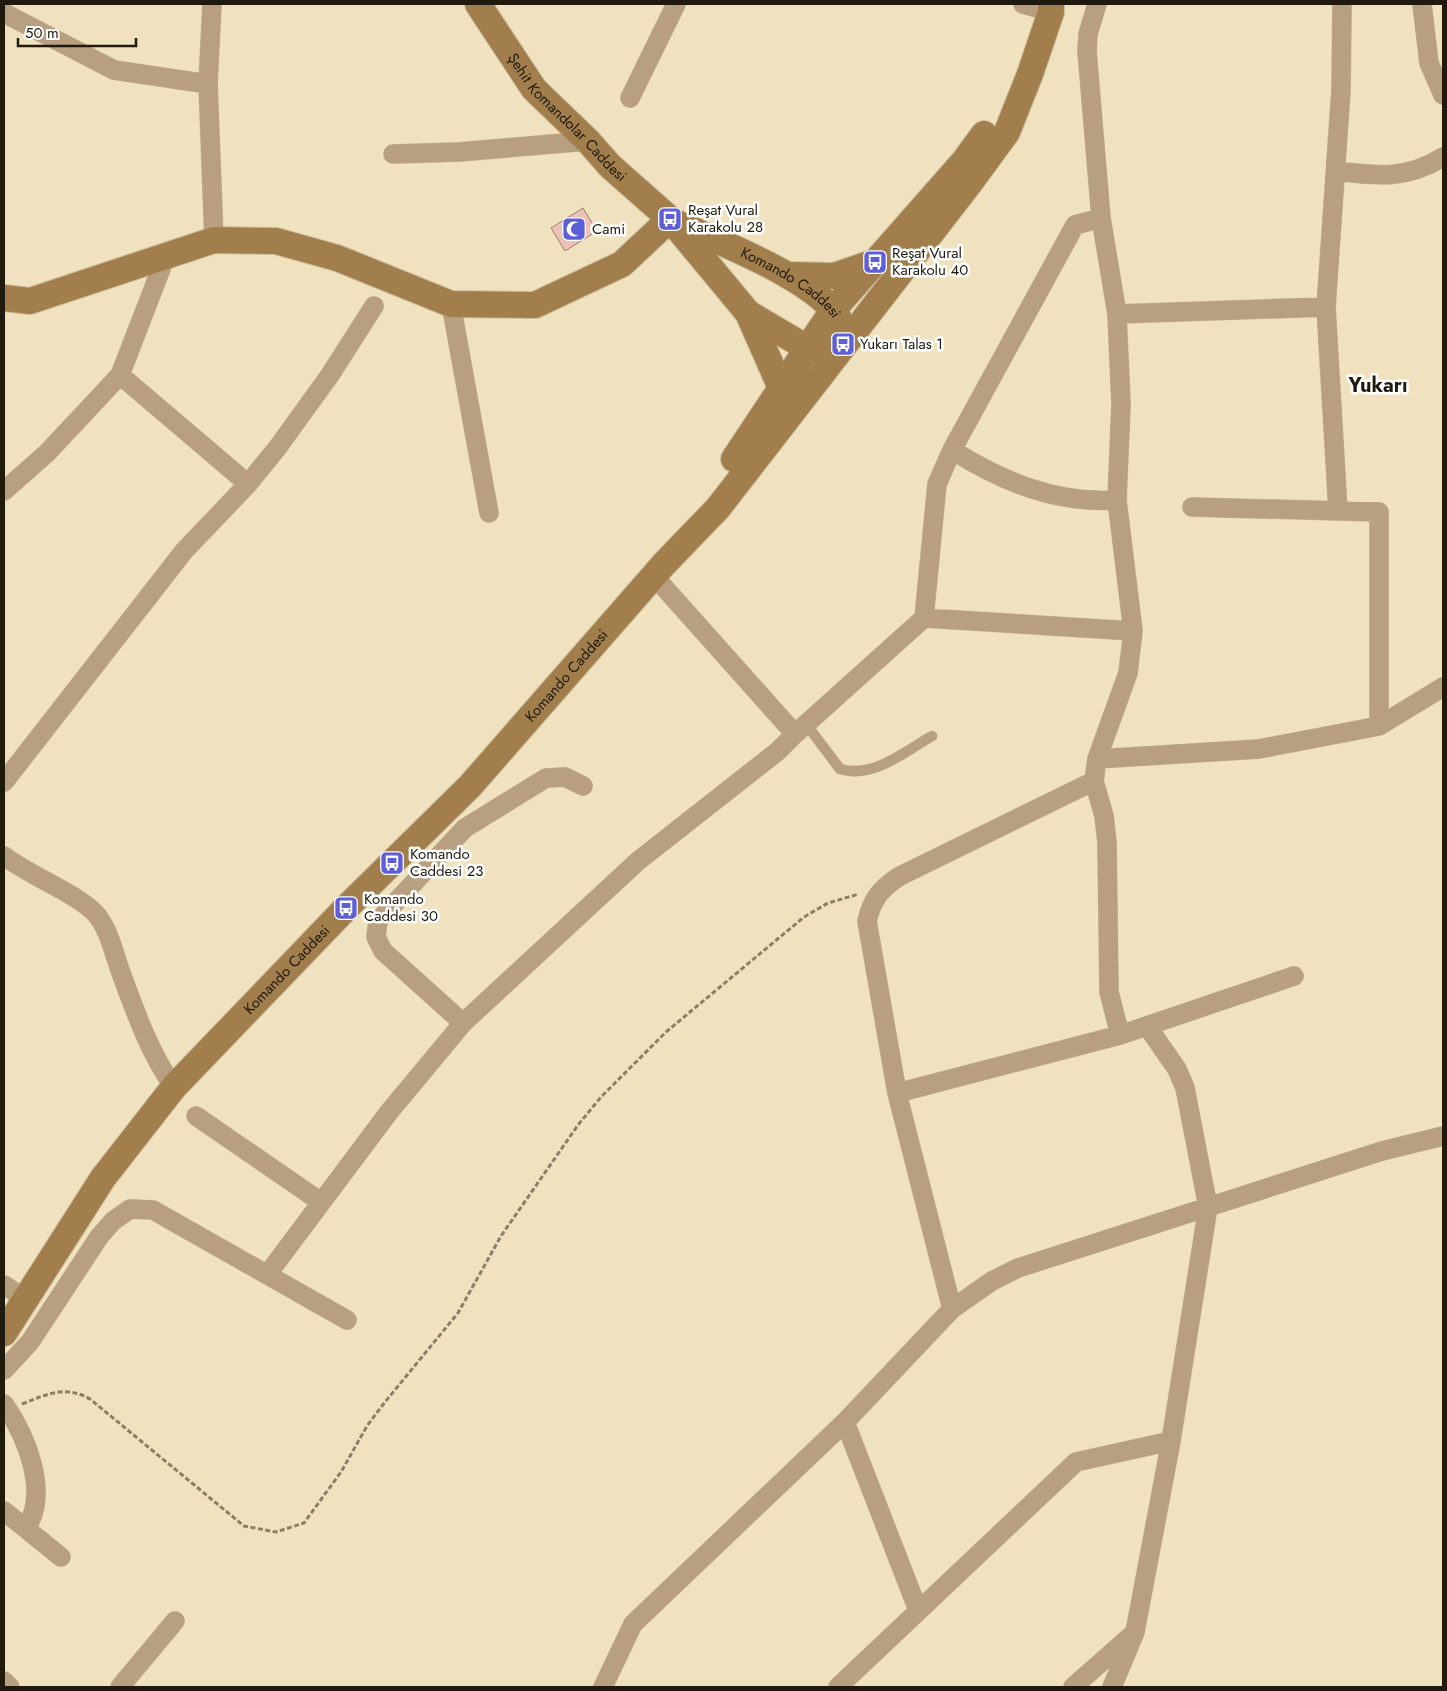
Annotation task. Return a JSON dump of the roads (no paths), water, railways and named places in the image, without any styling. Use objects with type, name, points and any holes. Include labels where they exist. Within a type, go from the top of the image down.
[{"type":"street","points":[[212,4],[208,84],[214,240]]},
{"type":"street","name":"Şehit Komandolar Caddesi","points":[[478,4],[534,89],[588,141],[610,166],[670,219]]},
{"type":"street","points":[[630,98],[676,4]]},
{"type":"street","points":[[659,570],[718,508],[843,344],[969,184],[1007,132],[1030,74],[1051,8],[1023,4]]},
{"type":"street","points":[[1097,4],[1088,34],[1086,51],[1101,218],[1117,314],[1121,404],[1117,500],[1133,631],[1128,673],[1096,759],[1094,781],[1104,816],[1107,842],[1109,992],[1120,1035]]},
{"type":"street","points":[[1338,511],[1326,307],[1341,90],[1342,4]]},
{"type":"street","points":[[1422,4],[1429,63],[1443,95]]},
{"type":"street","points":[[4,13],[114,70],[208,84]]},
{"type":"street","points":[[659,570],[782,390],[833,310],[965,160],[1030,74]]},
{"type":"street","points":[[393,154],[459,152],[588,141]]},
{"type":"street","points":[[1336,171],[1382,177],[1427,167],[1443,157]]},
{"type":"street","points":[[267,1274],[389,1112],[462,1023],[638,861],[778,751],[924,618],[937,484],[952,450],[1075,225],[1101,218]]},
{"type":"street","points":[[4,299],[30,301],[214,240],[276,241],[337,258],[452,304],[534,305],[622,264],[670,219]]},
{"type":"street","name":"Komando Caddesi","points":[[670,219],[791,275],[833,310],[843,331],[843,344],[831,350],[819,351],[807,348],[748,312],[670,219]]},
{"type":"street","points":[[4,491],[48,453],[120,375],[166,256]]},
{"type":"street","points":[[791,275],[834,276],[875,262]]},
{"type":"street","points":[[452,304],[489,513]]},
{"type":"street","points":[[4,782],[184,551],[248,484],[307,408],[374,306]]},
{"type":"street","points":[[1117,314],[1326,307]]},
{"type":"street","points":[[748,312],[782,390]]},
{"type":"street","points":[[120,375],[248,484]]},
{"type":"street","points":[[952,450],[996,475],[1042,492],[1089,502],[1117,500]]},
{"type":"street","points":[[1192,507],[1379,512],[1379,726]]},
{"type":"street","points":[[659,570],[801,729]]},
{"type":"street","name":"Komando Caddesi","points":[[4,1333],[14,1292],[174,1087],[346,908],[470,786],[659,570]]},
{"type":"street","points":[[924,618],[1133,631]]},
{"type":"street","points":[[1096,759],[1259,750],[1379,726],[1443,687]]},
{"type":"street","points":[[462,1023],[383,951],[376,937],[378,921],[465,828],[546,778],[566,776],[583,786]]},
{"type":"street","points":[[952,1309],[897,1093],[868,929],[871,906],[877,894],[900,876],[1094,781]]},
{"type":"street","points":[[4,856],[19,868],[82,903],[96,915],[106,934],[152,1054],[174,1087]]},
{"type":"street","points":[[897,1093],[1120,1035],[1294,976]]},
{"type":"street","points":[[1112,1687],[1135,1632],[1171,1442],[1208,1207],[1185,1088],[1174,1063],[1147,1026]]},
{"type":"street","points":[[196,1116],[321,1202]]},
{"type":"street","points":[[602,1687],[633,1624],[846,1422],[952,1309],[992,1281],[1018,1268],[1382,1151],[1443,1136]]},
{"type":"street","points":[[4,1370],[30,1342],[105,1228],[123,1212],[130,1209],[153,1210],[347,1320]]},
{"type":"street","points":[[6,1407],[24,1441],[34,1476],[36,1502],[34,1517],[27,1527]]},
{"type":"street","points":[[846,1422],[918,1610]]},
{"type":"street","points":[[838,1687],[1076,1462],[1171,1442]]},
{"type":"street","points":[[4,1510],[62,1557]]},
{"type":"street","points":[[120,1687],[175,1621]]},
{"type":"street","points":[[1073,1687],[1135,1632]]},
{"type":"street","points":[[4,1681],[10,1687]]},
{"type":"lane","points":[[801,729],[840,769],[857,772],[873,769],[932,736]]},
{"type":"place","name":"Reşat Vural Karakolu 28","points":[[670,219]]},
{"type":"place","name":"Cami","points":[[574,229]]},
{"type":"place","name":"Reşat Vural Karakolu 40","points":[[875,262]]},
{"type":"place","name":"Yukarı Talas 1","points":[[843,344]]},
{"type":"place","name":"Komando Caddesi 23","points":[[392,863]]},
{"type":"place","name":"Komando Caddesi 30","points":[[346,908]]},
{"type":"district","name":"Yukarı","points":[[1378,385]]}]
